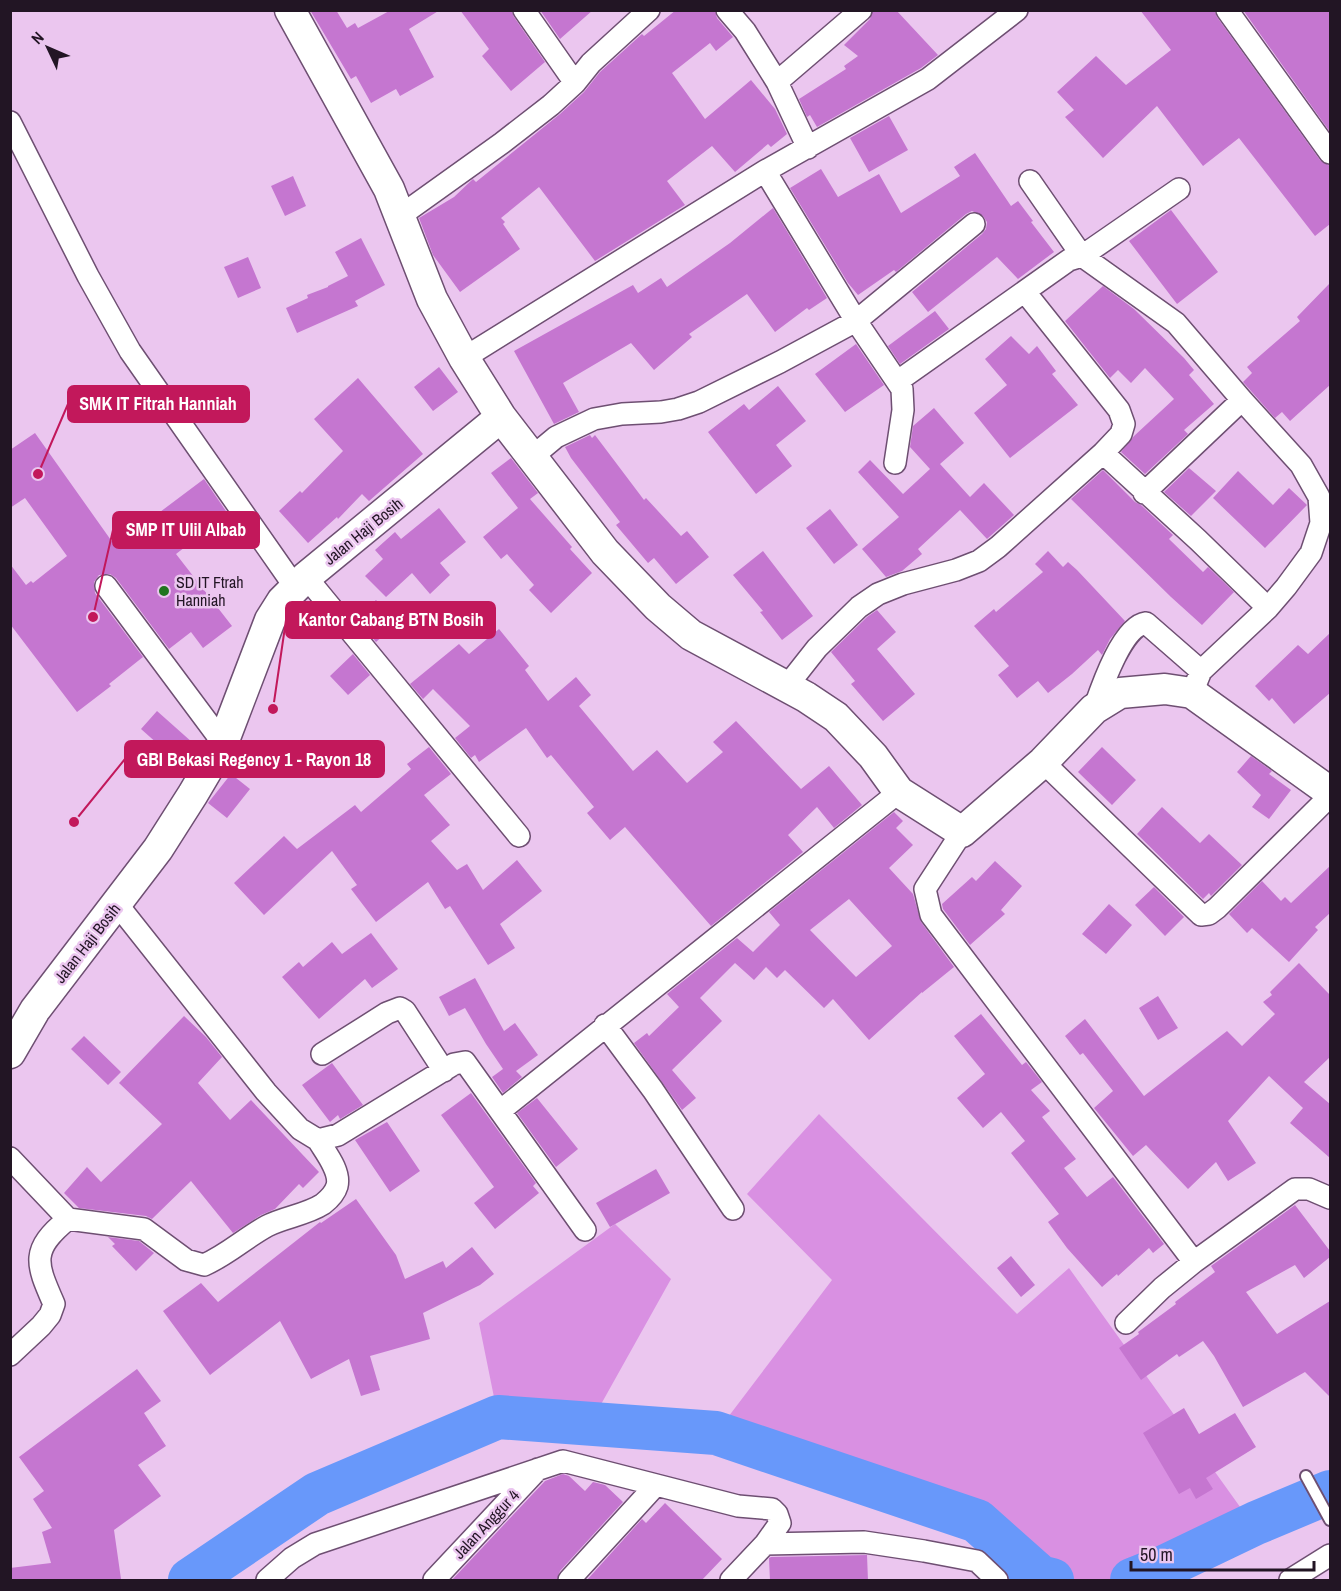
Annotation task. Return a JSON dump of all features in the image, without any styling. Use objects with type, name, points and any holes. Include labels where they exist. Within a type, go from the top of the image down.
[{"type":"main road","points":[[290,10],[389,189],[432,299],[464,358],[501,417],[605,552],[658,607],[691,635],[787,686],[836,717],[873,756],[899,792],[962,832],[1043,762],[1094,709],[1120,693],[1165,689],[1197,682],[1330,794]]},
{"type":"main road","name":"Jalan Haji Bosih","points":[[10,1053],[35,1010],[158,849],[223,743],[270,620],[282,601],[301,582],[501,417]]},
{"type":"street","points":[[524,10],[575,83]]},
{"type":"street","points":[[400,216],[551,105],[575,83],[591,63],[650,10]]},
{"type":"street","points":[[727,10],[746,31],[777,82],[808,148]]},
{"type":"street","points":[[777,82],[861,10]]},
{"type":"street","points":[[464,358],[765,171],[928,79],[1017,10]]},
{"type":"street","points":[[1227,10],[1330,153]]},
{"type":"street","points":[[10,122],[88,276],[130,351],[301,582],[519,836]]},
{"type":"street","points":[[765,171],[856,321],[902,389],[903,399],[895,463]]},
{"type":"street","points":[[1030,181],[1082,256],[1176,322],[1301,465],[1319,497],[1321,523],[1311,553],[1268,608],[1197,682],[1146,623],[1140,623],[1130,633],[1109,665],[1094,709]]},
{"type":"street","points":[[898,381],[1069,260],[1082,256],[1179,189]]},
{"type":"street","points":[[532,457],[556,437],[594,420],[622,414],[662,412],[699,402],[780,362],[856,321],[974,224]]},
{"type":"street","points":[[787,686],[818,648],[859,607],[890,588],[956,570],[979,561],[1029,521],[1121,434],[1124,424],[1123,416],[1025,292]]},
{"type":"street","points":[[1144,492],[1242,400]]},
{"type":"street","points":[[1103,453],[1268,608]]},
{"type":"street","points":[[106,586],[223,743]]},
{"type":"street","points":[[1043,762],[1201,915],[1209,914],[1217,908],[1330,794]]},
{"type":"street","points":[[500,1110],[899,792]]},
{"type":"street","points":[[962,832],[925,889],[931,915],[1194,1262]]},
{"type":"street","points":[[10,1158],[68,1219],[144,1229],[186,1260],[204,1265],[219,1259],[267,1226],[322,1204],[337,1188],[338,1180],[335,1171],[318,1140],[300,1129],[266,1092],[117,904]]},
{"type":"street","points":[[322,1054],[387,1012],[400,1008],[405,1011],[444,1071]]},
{"type":"street","points":[[10,1027],[35,1010]]},
{"type":"street","points":[[605,1025],[653,1090],[733,1209]]},
{"type":"street","points":[[318,1140],[338,1135],[454,1064],[465,1062],[585,1230]]},
{"type":"street","points":[[1126,1323],[1161,1288],[1295,1189],[1309,1189],[1330,1198]]},
{"type":"street","points":[[10,1354],[50,1315],[54,1304],[41,1275],[39,1257],[53,1232],[68,1219]]},
{"type":"street","points":[[267,1581],[292,1558],[315,1544],[562,1461],[738,1506],[772,1509],[777,1514],[780,1523],[765,1544],[731,1581]]},
{"type":"street","name":"Jalan Anggur 4","points":[[434,1581],[539,1468]]},
{"type":"street","points":[[569,1581],[656,1485]]},
{"type":"street","points":[[765,1544],[864,1542],[914,1549],[977,1562],[997,1581]]},
{"type":"street","points":[[1290,1581],[1330,1555]]},
{"type":"lane","points":[[1306,1476],[1330,1520]]},
{"type":"shaded area","points":[[819,1114],[1017,1314],[1069,1268],[1253,1525],[1128,1580],[1052,1580],[1040,1577],[977,1521],[716,1433],[832,1280],[747,1194]]},
{"type":"shaded area","points":[[615,1224],[671,1279],[590,1424],[498,1417],[479,1323]]},
{"type":"building","points":[[310,10],[336,10],[347,28],[355,23],[358,28],[391,10],[440,10],[409,29],[434,77],[400,96],[396,89],[371,103],[356,76],[351,79]]},
{"type":"building","points":[[460,10],[511,10],[545,62],[511,91],[482,56],[489,49]]},
{"type":"building","points":[[540,10],[593,10],[560,39]]},
{"type":"building","points":[[676,10],[715,10],[717,18],[733,37],[716,51],[710,43],[672,73],[705,119],[751,80],[775,109],[787,134],[771,147],[768,144],[735,172],[712,146],[667,181],[685,205],[595,261],[539,187],[501,218],[520,249],[460,292],[433,255],[419,218],[454,197],[473,179],[476,182],[560,114],[584,92],[600,72],[642,34],[644,36]]},
{"type":"building","points":[[873,10],[896,10],[938,55],[921,68],[817,127],[810,115],[807,117],[799,99],[846,69],[844,66],[858,56],[844,45],[870,19]]},
{"type":"building","points":[[1140,10],[1214,10],[1320,160],[1330,166],[1330,224],[1315,236],[1239,138],[1203,166],[1157,106],[1103,158],[1065,117],[1074,110],[1057,92],[1096,56],[1126,85],[1171,50]]},
{"type":"building","points":[[1243,10],[1330,10],[1330,132]]},
{"type":"building","points":[[889,116],[908,150],[869,172],[850,138]]},
{"type":"building","points":[[975,153],[1011,206],[1018,201],[1054,252],[1018,279],[997,257],[928,312],[912,292],[982,234],[987,222],[983,216],[972,211],[966,214],[896,272],[894,270],[858,295],[848,283],[790,188],[821,169],[838,197],[879,174],[901,213],[960,176],[954,167]]},
{"type":"building","points":[[293,176],[306,206],[285,216],[271,186]]},
{"type":"building","points":[[773,208],[827,298],[809,310],[807,308],[775,332],[747,294],[689,334],[692,337],[654,370],[631,343],[563,383],[579,412],[554,424],[514,351],[633,285],[638,293],[661,278],[667,287],[730,243]]},
{"type":"building","points":[[1171,210],[1218,272],[1177,304],[1129,241]]},
{"type":"building","points":[[361,238],[385,285],[355,301],[358,306],[297,333],[286,308],[308,298],[307,295],[348,276],[335,252]]},
{"type":"building","points":[[248,257],[261,288],[238,298],[224,267]]},
{"type":"building","points":[[1330,283],[1330,385],[1290,421],[1282,412],[1275,418],[1243,382],[1252,373],[1247,367],[1300,321],[1297,317]]},
{"type":"building","points":[[1103,286],[1134,309],[1184,358],[1194,370],[1189,375],[1214,404],[1184,430],[1188,434],[1145,474],[1121,452],[1134,436],[1174,399],[1145,368],[1131,383],[1118,370],[1110,378],[1065,321]]},
{"type":"building","points":[[935,311],[949,329],[900,364],[888,346]]},
{"type":"building","points":[[1011,336],[1029,354],[1037,346],[1056,371],[1052,374],[1078,405],[1010,458],[974,413],[1007,385],[985,359]]},
{"type":"building","points":[[856,344],[884,385],[845,412],[815,374]]},
{"type":"building","points":[[439,367],[458,392],[433,411],[414,387]]},
{"type":"building","points":[[358,378],[423,454],[369,501],[362,494],[338,519],[337,517],[308,543],[279,511],[300,491],[302,493],[343,451],[314,419]]},
{"type":"building","points":[[778,386],[806,421],[776,445],[792,466],[756,494],[708,432],[744,404],[749,410]]},
{"type":"building","points":[[934,408],[964,443],[940,464],[970,497],[984,483],[1014,515],[987,539],[960,510],[918,549],[922,554],[902,571],[886,577],[862,549],[899,517],[858,472],[870,460],[903,494],[930,469],[910,447],[913,426]]},
{"type":"building","points":[[35,433],[113,543],[146,518],[148,521],[204,479],[228,514],[176,554],[232,626],[203,648],[191,632],[169,649],[116,578],[110,574],[99,575],[94,582],[95,593],[143,657],[77,712],[10,624],[10,564],[26,585],[31,581],[33,583],[67,556],[25,498],[10,508],[10,450]]},
{"type":"building","points":[[590,435],[592,438],[595,435],[644,500],[646,498],[681,536],[687,531],[709,557],[676,584],[654,558],[648,563],[616,525],[620,522],[571,458],[565,447]]},
{"type":"building","points":[[511,458],[538,493],[530,499],[592,573],[551,613],[529,590],[534,585],[507,554],[501,559],[483,537],[518,508],[491,473]]},
{"type":"building","points":[[1189,468],[1216,491],[1191,516],[1164,492]]},
{"type":"building","points":[[1103,470],[1173,535],[1169,539],[1203,572],[1208,567],[1234,592],[1202,625],[1071,499]]},
{"type":"building","points":[[1238,471],[1273,505],[1289,488],[1307,505],[1265,548],[1213,498]]},
{"type":"building","points":[[439,508],[466,542],[440,563],[450,575],[430,594],[412,573],[386,597],[365,576],[383,559],[375,550],[395,532],[401,539]]},
{"type":"building","points":[[830,509],[858,545],[834,564],[806,528]]},
{"type":"building","points":[[763,551],[813,616],[782,640],[760,612],[763,611],[733,575]]},
{"type":"building","points":[[1048,551],[1063,567],[1068,562],[1077,570],[1125,621],[1110,639],[1102,655],[1098,650],[1048,693],[1038,681],[1017,698],[998,675],[1009,666],[974,626],[994,609],[996,612],[1043,572],[1035,564]]},
{"type":"building","points":[[376,600],[397,623],[376,642],[356,618]]},
{"type":"building","points":[[877,610],[896,632],[877,649],[915,694],[883,721],[851,684],[855,681],[831,652]]},
{"type":"building","points":[[499,629],[529,666],[525,670],[548,701],[576,677],[591,695],[579,706],[633,771],[657,750],[687,783],[723,752],[713,742],[736,721],[801,789],[829,766],[862,805],[834,828],[817,807],[788,835],[803,852],[711,926],[625,827],[610,840],[587,813],[594,807],[551,755],[547,758],[526,728],[479,762],[475,755],[471,758],[455,738],[470,726],[433,689],[423,699],[410,684],[459,644],[469,654]]},
{"type":"building","points":[[1330,633],[1330,693],[1294,724],[1272,698],[1269,701],[1255,686],[1298,645],[1308,654]]},
{"type":"building","points":[[353,654],[370,675],[348,695],[330,676]]},
{"type":"building","points":[[157,711],[193,743],[177,761],[141,729]]},
{"type":"building","points":[[429,747],[451,774],[424,795],[450,825],[431,841],[457,870],[467,864],[483,890],[517,860],[542,891],[500,924],[515,948],[488,965],[450,906],[445,909],[428,882],[376,922],[351,889],[357,885],[332,851],[264,915],[234,883],[284,836],[297,849],[355,805],[361,812],[411,769],[407,764]]},
{"type":"building","points":[[1102,747],[1136,780],[1112,805],[1078,772]]},
{"type":"building","points":[[1251,756],[1272,771],[1269,774],[1291,790],[1269,819],[1252,807],[1261,795],[1237,772]]},
{"type":"building","points":[[231,774],[250,789],[227,818],[208,803]]},
{"type":"building","points":[[1162,807],[1200,843],[1209,834],[1242,865],[1211,896],[1209,893],[1203,899],[1137,834]]},
{"type":"building","points":[[894,812],[903,821],[896,828],[913,845],[889,868],[913,894],[921,922],[954,967],[922,992],[869,1040],[833,999],[824,1008],[785,970],[777,978],[766,967],[754,980],[735,963],[700,998],[722,1021],[672,1070],[696,1098],[682,1110],[634,1043],[647,1033],[649,1036],[679,1007],[667,994],[737,938],[753,952],[780,925],[769,912]],"holes":[[[849,899],[892,946],[856,977],[810,930]]]},
{"type":"building","points":[[995,861],[1022,886],[1001,910],[1005,914],[970,945],[943,909],[942,904],[972,877],[976,881]]},
{"type":"building","points":[[1330,866],[1330,913],[1315,927],[1318,930],[1289,962],[1252,928],[1247,933],[1229,914],[1262,881],[1281,901],[1285,897],[1291,903]]},
{"type":"building","points":[[1154,887],[1184,917],[1165,936],[1135,905]]},
{"type":"building","points":[[1109,904],[1132,925],[1106,954],[1082,934]]},
{"type":"building","points":[[371,933],[398,969],[372,988],[365,979],[319,1019],[282,977],[299,962],[303,967],[332,942],[342,954]]},
{"type":"building","points":[[1299,963],[1330,995],[1330,1057],[1304,1082],[1330,1104],[1330,1158],[1290,1123],[1303,1108],[1269,1076],[1228,1121],[1256,1163],[1228,1181],[1216,1162],[1188,1189],[1146,1145],[1133,1156],[1094,1108],[1113,1091],[1083,1053],[1080,1055],[1065,1036],[1085,1019],[1144,1096],[1227,1031],[1242,1046],[1275,1014],[1263,1002],[1272,995],[1270,992]]},
{"type":"building","points":[[475,978],[504,1031],[515,1023],[538,1055],[516,1071],[522,1077],[503,1093],[492,1077],[503,1069],[465,1008],[449,1016],[439,997]]},
{"type":"building","points":[[1158,996],[1178,1028],[1158,1040],[1139,1008]]},
{"type":"building","points":[[981,1014],[1022,1065],[1026,1062],[1042,1082],[1031,1090],[1050,1111],[1042,1117],[1076,1159],[1064,1168],[1087,1197],[1113,1177],[1164,1244],[1153,1253],[1149,1248],[1102,1287],[1067,1248],[1048,1222],[1059,1214],[1011,1153],[1025,1141],[1001,1112],[983,1128],[957,1098],[985,1074],[954,1036]]},
{"type":"building","points":[[184,1016],[206,1037],[222,1057],[198,1083],[230,1120],[251,1100],[319,1172],[303,1188],[299,1184],[275,1209],[233,1233],[191,1181],[152,1219],[146,1216],[79,1208],[64,1193],[87,1167],[101,1182],[162,1124],[119,1083]]},
{"type":"building","points":[[84,1036],[121,1072],[108,1085],[71,1049]]},
{"type":"building","points":[[332,1063],[363,1105],[340,1119],[338,1115],[330,1122],[302,1085]]},
{"type":"building","points":[[471,1093],[536,1183],[533,1186],[539,1193],[495,1229],[474,1203],[494,1187],[441,1115]]},
{"type":"building","points":[[537,1098],[578,1149],[556,1167],[517,1113]]},
{"type":"building","points":[[387,1122],[420,1171],[390,1192],[355,1140]]},
{"type":"building","points":[[656,1169],[670,1193],[610,1227],[596,1203]]},
{"type":"building","points":[[356,1199],[396,1255],[405,1279],[443,1261],[446,1268],[472,1247],[494,1274],[480,1285],[423,1313],[430,1339],[370,1356],[380,1390],[361,1396],[349,1359],[311,1379],[280,1321],[210,1375],[163,1311],[201,1283],[218,1302],[320,1222]]},
{"type":"building","points":[[1295,1205],[1330,1251],[1330,1257],[1304,1278],[1295,1265],[1246,1292],[1277,1334],[1330,1301],[1330,1397],[1305,1372],[1243,1407],[1203,1341],[1179,1357],[1177,1354],[1141,1380],[1119,1348],[1215,1272],[1211,1266]]},
{"type":"building","points":[[108,1237],[139,1241],[154,1253],[136,1271],[112,1246],[115,1244]]},
{"type":"building","points":[[1011,1256],[1035,1285],[1021,1297],[997,1268]]},
{"type":"building","points":[[137,1369],[161,1401],[144,1413],[166,1446],[138,1465],[161,1496],[114,1530],[121,1579],[10,1581],[10,1568],[51,1563],[42,1532],[52,1528],[33,1499],[44,1491],[19,1457]]},
{"type":"building","points":[[1184,1408],[1199,1434],[1235,1413],[1256,1447],[1206,1478],[1213,1489],[1196,1499],[1190,1488],[1179,1494],[1143,1433]]},
{"type":"building","points":[[563,1474],[569,1476],[585,1491],[593,1482],[605,1485],[623,1502],[560,1571],[557,1581],[451,1581],[545,1481]]},
{"type":"building","points":[[665,1503],[722,1559],[701,1581],[586,1581],[642,1519],[646,1523]]},
{"type":"building","points":[[867,1555],[868,1581],[770,1581],[769,1558],[771,1557]]},
{"type":"waterway","points":[[190,1580],[317,1494],[498,1417],[716,1433],[977,1521],[1040,1577],[1052,1580]]},
{"type":"waterway","points":[[1132,1580],[1330,1492]]},
{"type":"place","name":"SMK IT Fitrah Hanniah","points":[[38,474]]},
{"type":"place","name":"SD IT Ftrah Hanniah","points":[[164,591]]},
{"type":"place","name":"SMP IT Ulil Albab","points":[[93,617]]},
{"type":"place","name":"Kantor Cabang BTN Bosih","points":[[273,709]]},
{"type":"place","name":"GBI Bekasi Regency 1 - Rayon 18","points":[[74,822]]}]
